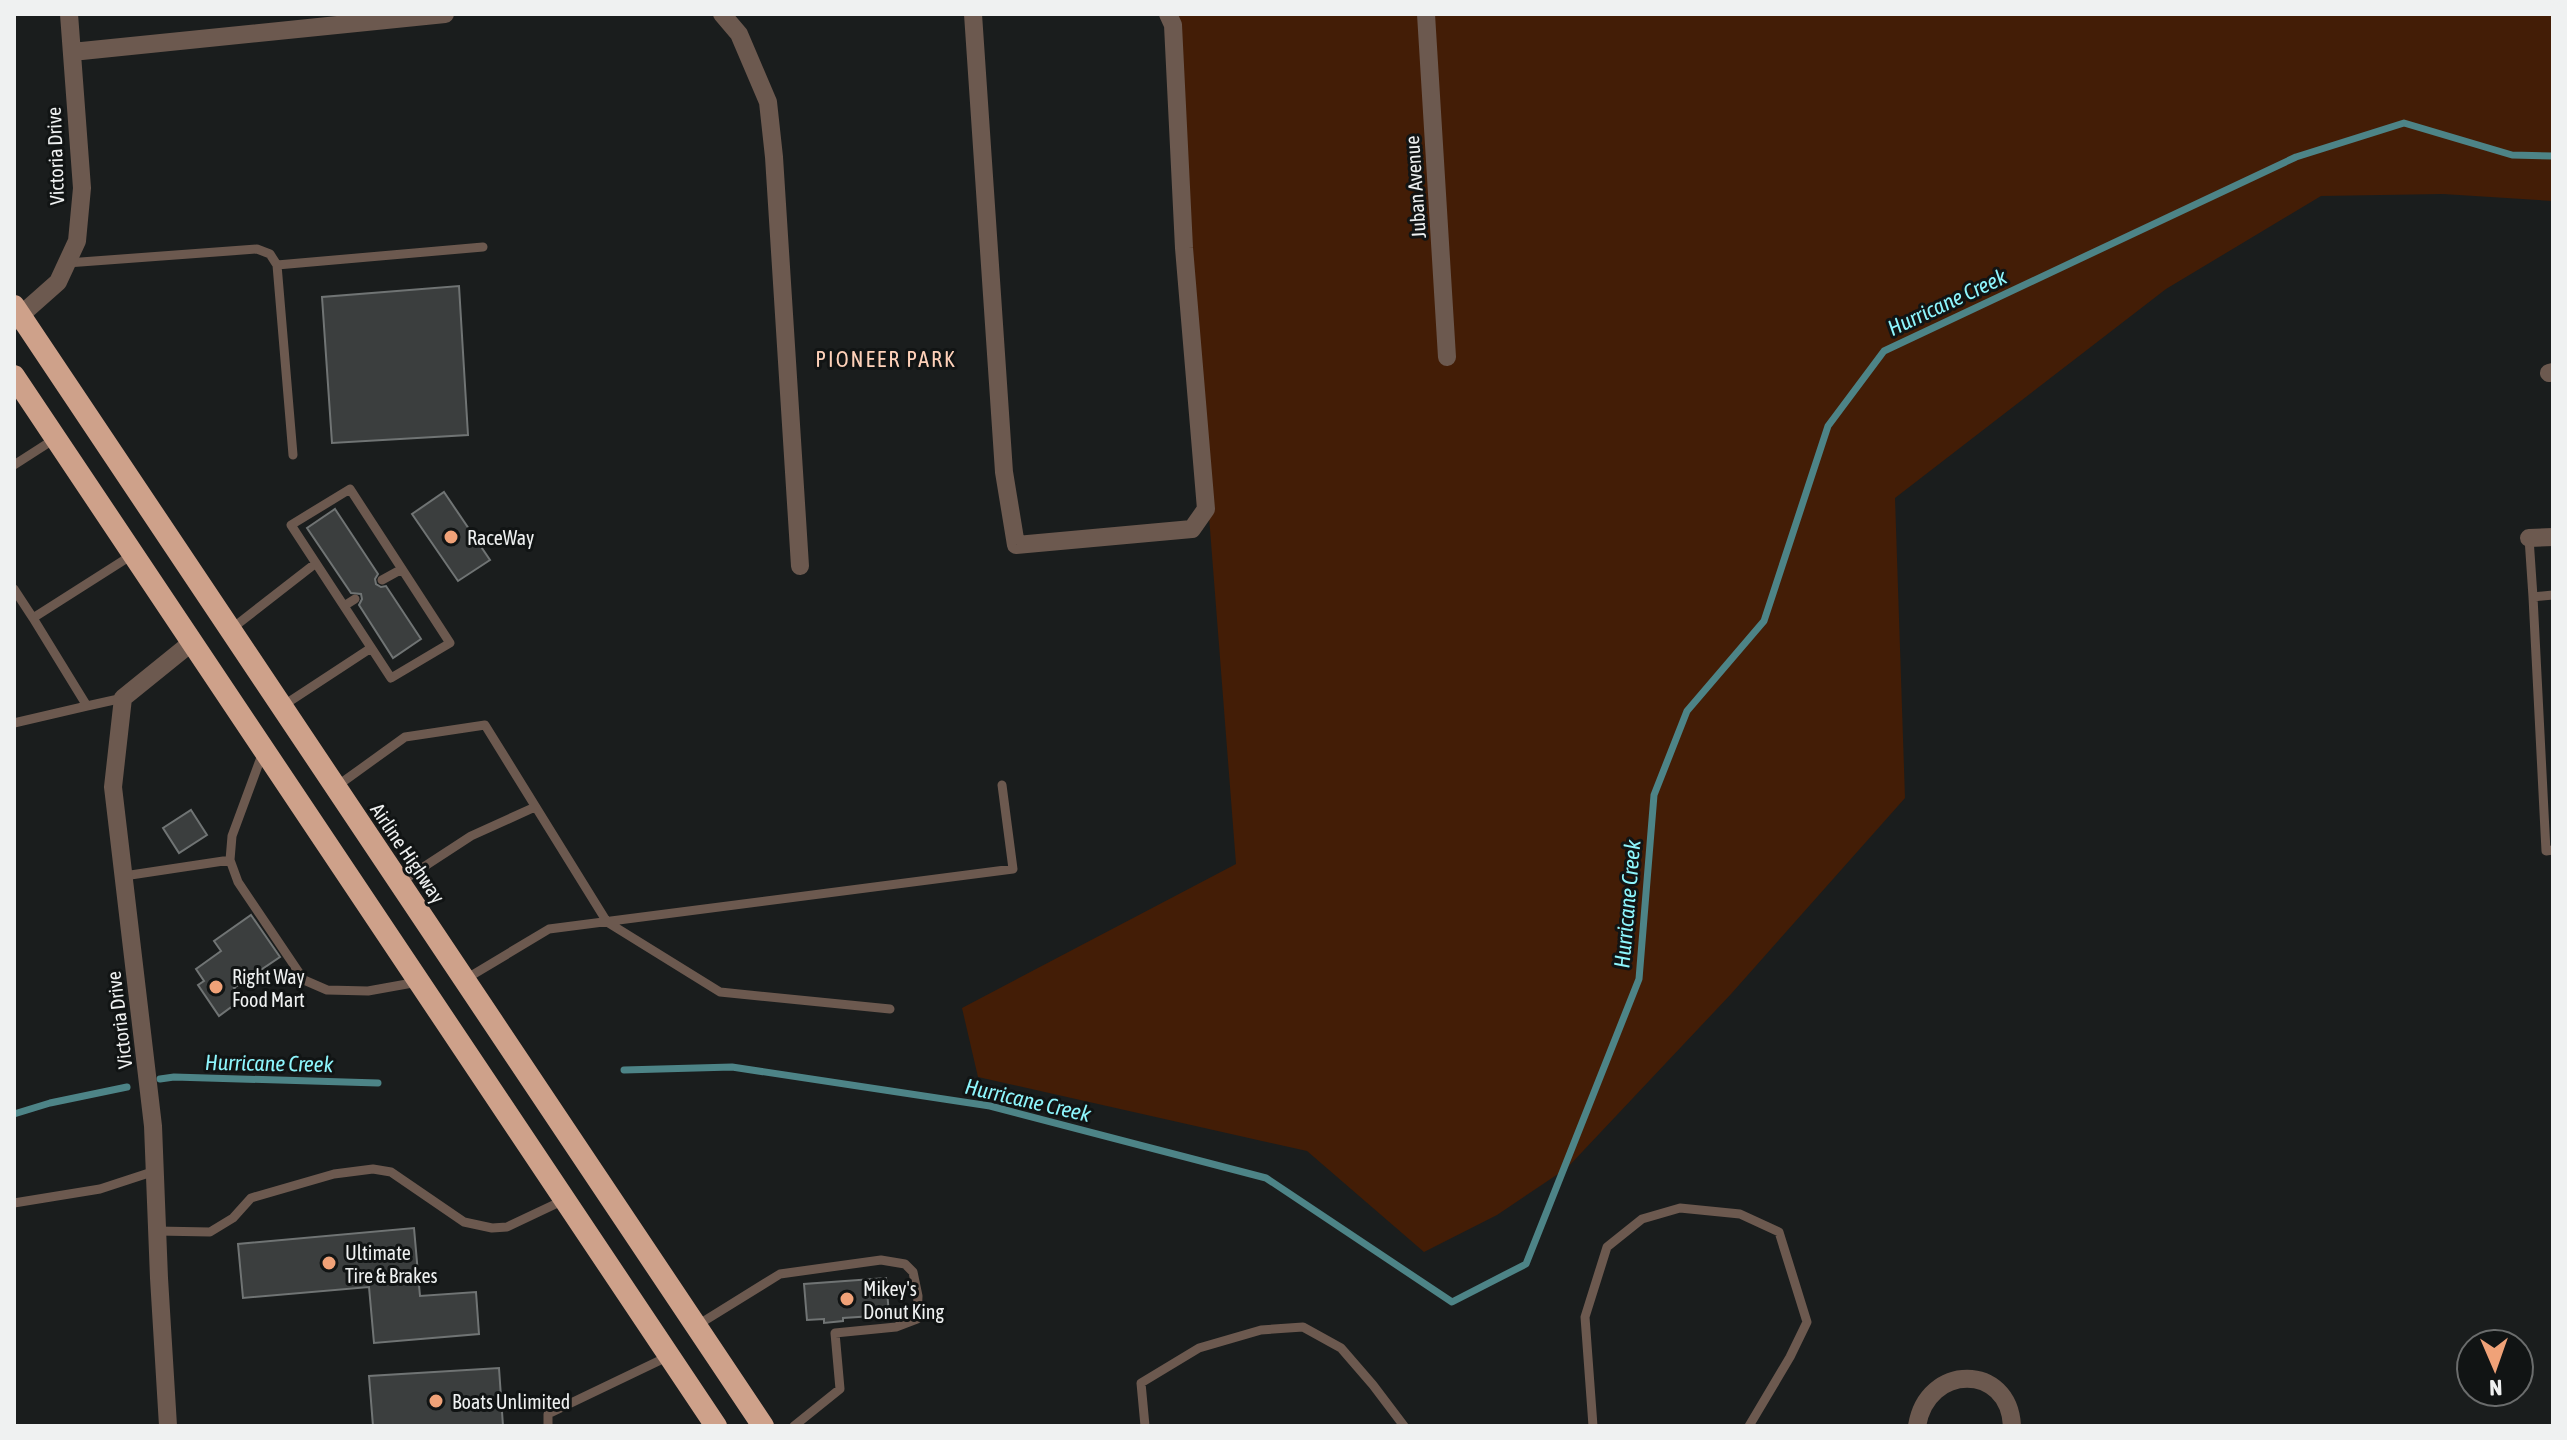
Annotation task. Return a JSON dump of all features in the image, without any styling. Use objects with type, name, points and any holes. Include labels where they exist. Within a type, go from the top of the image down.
[{"type":"highway","name":"Airline Highway","points":[[16,315],[763,1426]]},
{"type":"highway","points":[[14,376],[716,1426]]},
{"type":"highway","points":[[191,643],[230,630]]},
{"type":"highway","points":[[431,1001],[464,980]]},
{"type":"street","name":"Victoria Drive","points":[[16,315],[58,282],[77,241],[82,188],[69,14]]},
{"type":"street","points":[[72,52],[445,14]]},
{"type":"street","points":[[722,14],[739,34],[768,102],[800,566]]},
{"type":"street","points":[[973,14],[1004,472],[1016,545],[1192,529],[1206,509],[1184,248],[1173,25],[1168,14]]},
{"type":"street","name":"Juban Avenue","points":[[1426,14],[1447,357]]},
{"type":"street","points":[[2529,538],[2553,537]]},
{"type":"street","points":[[123,698],[191,643]]},
{"type":"street","name":"Victoria Drive","points":[[123,698],[113,787],[153,1126],[168,1426]]},
{"type":"street","points":[[1917,1426],[1920,1409],[1930,1394],[1944,1383],[1962,1378],[1981,1381],[1997,1390],[2008,1405],[2012,1426]]},
{"type":"lane","points":[[277,265],[483,247]]},
{"type":"lane","points":[[67,263],[257,249],[270,254],[277,265],[293,455]]},
{"type":"lane","points":[[14,465],[56,438]]},
{"type":"lane","points":[[350,489],[402,569],[450,643],[391,678],[291,525],[350,489]]},
{"type":"lane","points":[[2529,538],[2546,851],[2553,850]]},
{"type":"lane","points":[[33,618],[133,554]]},
{"type":"lane","points":[[230,630],[316,563]]},
{"type":"lane","points":[[382,580],[402,569]]},
{"type":"lane","points":[[14,589],[87,706]]},
{"type":"lane","points":[[2533,597],[2553,595]]},
{"type":"lane","points":[[344,606],[355,599]]},
{"type":"lane","points":[[281,707],[371,648]]},
{"type":"lane","points":[[14,723],[123,698]]},
{"type":"lane","points":[[336,787],[405,737],[485,725],[607,922],[720,992],[890,1009]]},
{"type":"lane","points":[[264,750],[232,836],[230,860],[238,882],[304,980],[327,990],[368,991],[418,982]]},
{"type":"lane","points":[[464,980],[549,929],[1013,869],[1002,785]]},
{"type":"lane","points":[[399,883],[471,836],[535,807]]},
{"type":"lane","points":[[124,876],[230,860]]},
{"type":"lane","points":[[157,1231],[210,1232],[233,1218],[251,1198],[334,1174],[373,1169],[391,1172],[464,1222],[492,1228],[507,1227],[564,1200]]},
{"type":"lane","points":[[14,1203],[100,1189],[155,1171]]},
{"type":"lane","points":[[1593,1426],[1585,1317],[1607,1247],[1642,1219],[1680,1208],[1740,1214],[1779,1232],[1796,1284],[1807,1322],[1749,1426]]},
{"type":"lane","points":[[696,1326],[780,1274],[881,1260],[905,1264],[913,1272],[918,1296],[917,1319],[896,1327],[835,1333],[840,1389],[794,1426]]},
{"type":"lane","points":[[1145,1426],[1141,1383],[1199,1348],[1261,1330],[1303,1327],[1341,1348],[1404,1426]]},
{"type":"lane","points":[[548,1426],[548,1414],[669,1356]]},
{"type":"shaded area","points":[[1170,14],[2553,14],[2553,201],[2443,194],[2321,196],[2166,289],[1895,498],[1905,798],[1731,994],[1567,1168],[1497,1215],[1424,1252],[1307,1151],[978,1077],[962,1008],[1236,864]]},
{"type":"building","points":[[459,286],[468,435],[332,443],[322,297]]},
{"type":"building","name":"RaceWay","points":[[444,492],[490,560],[458,581],[412,514]]},
{"type":"building","points":[[335,509],[378,574],[376,584],[386,586],[421,639],[393,658],[359,605],[361,594],[351,593],[307,528]]},
{"type":"building","points":[[191,810],[207,835],[179,853],[163,828]]},
{"type":"building","name":"Right Way Food Mart","points":[[251,915],[280,957],[234,988],[242,999],[219,1016],[198,985],[204,981],[196,969],[221,951],[214,941]]},
{"type":"building","name":"Ultimate Tire & Brakes","points":[[414,1228],[420,1296],[476,1292],[479,1334],[374,1343],[369,1287],[243,1298],[238,1244]]},
{"type":"building","name":"Mikey's Donut King","points":[[886,1278],[889,1315],[843,1318],[843,1321],[824,1323],[824,1319],[807,1320],[804,1284]]},
{"type":"building","name":"Boats Unlimited","points":[[499,1368],[503,1426],[373,1426],[369,1376]]},
{"type":"waterway","name":"Hurricane Creek","points":[[624,1070],[732,1067],[990,1106],[1266,1178],[1452,1302],[1526,1264],[1639,979],[1654,795],[1687,711],[1764,621],[1828,426],[1884,351],[2296,157],[2404,123],[2512,155],[2553,156]]},
{"type":"waterway","name":"Hurricane Creek","points":[[160,1079],[378,1083]]},
{"type":"waterway","name":"Hurricane Creek","points":[[14,1114],[127,1087]]},
{"type":"place","name":"RaceWay","points":[[451,537]]},
{"type":"place","name":"Right Way Food Mart","points":[[216,987]]},
{"type":"place","name":"Ultimate Tire & Brakes","points":[[329,1263]]},
{"type":"place","name":"Mikey's Donut King","points":[[847,1299]]},
{"type":"place","name":"Boats Unlimited","points":[[436,1401]]},
{"type":"district","name":"PIONEER PARK","points":[[886,359]]}]
